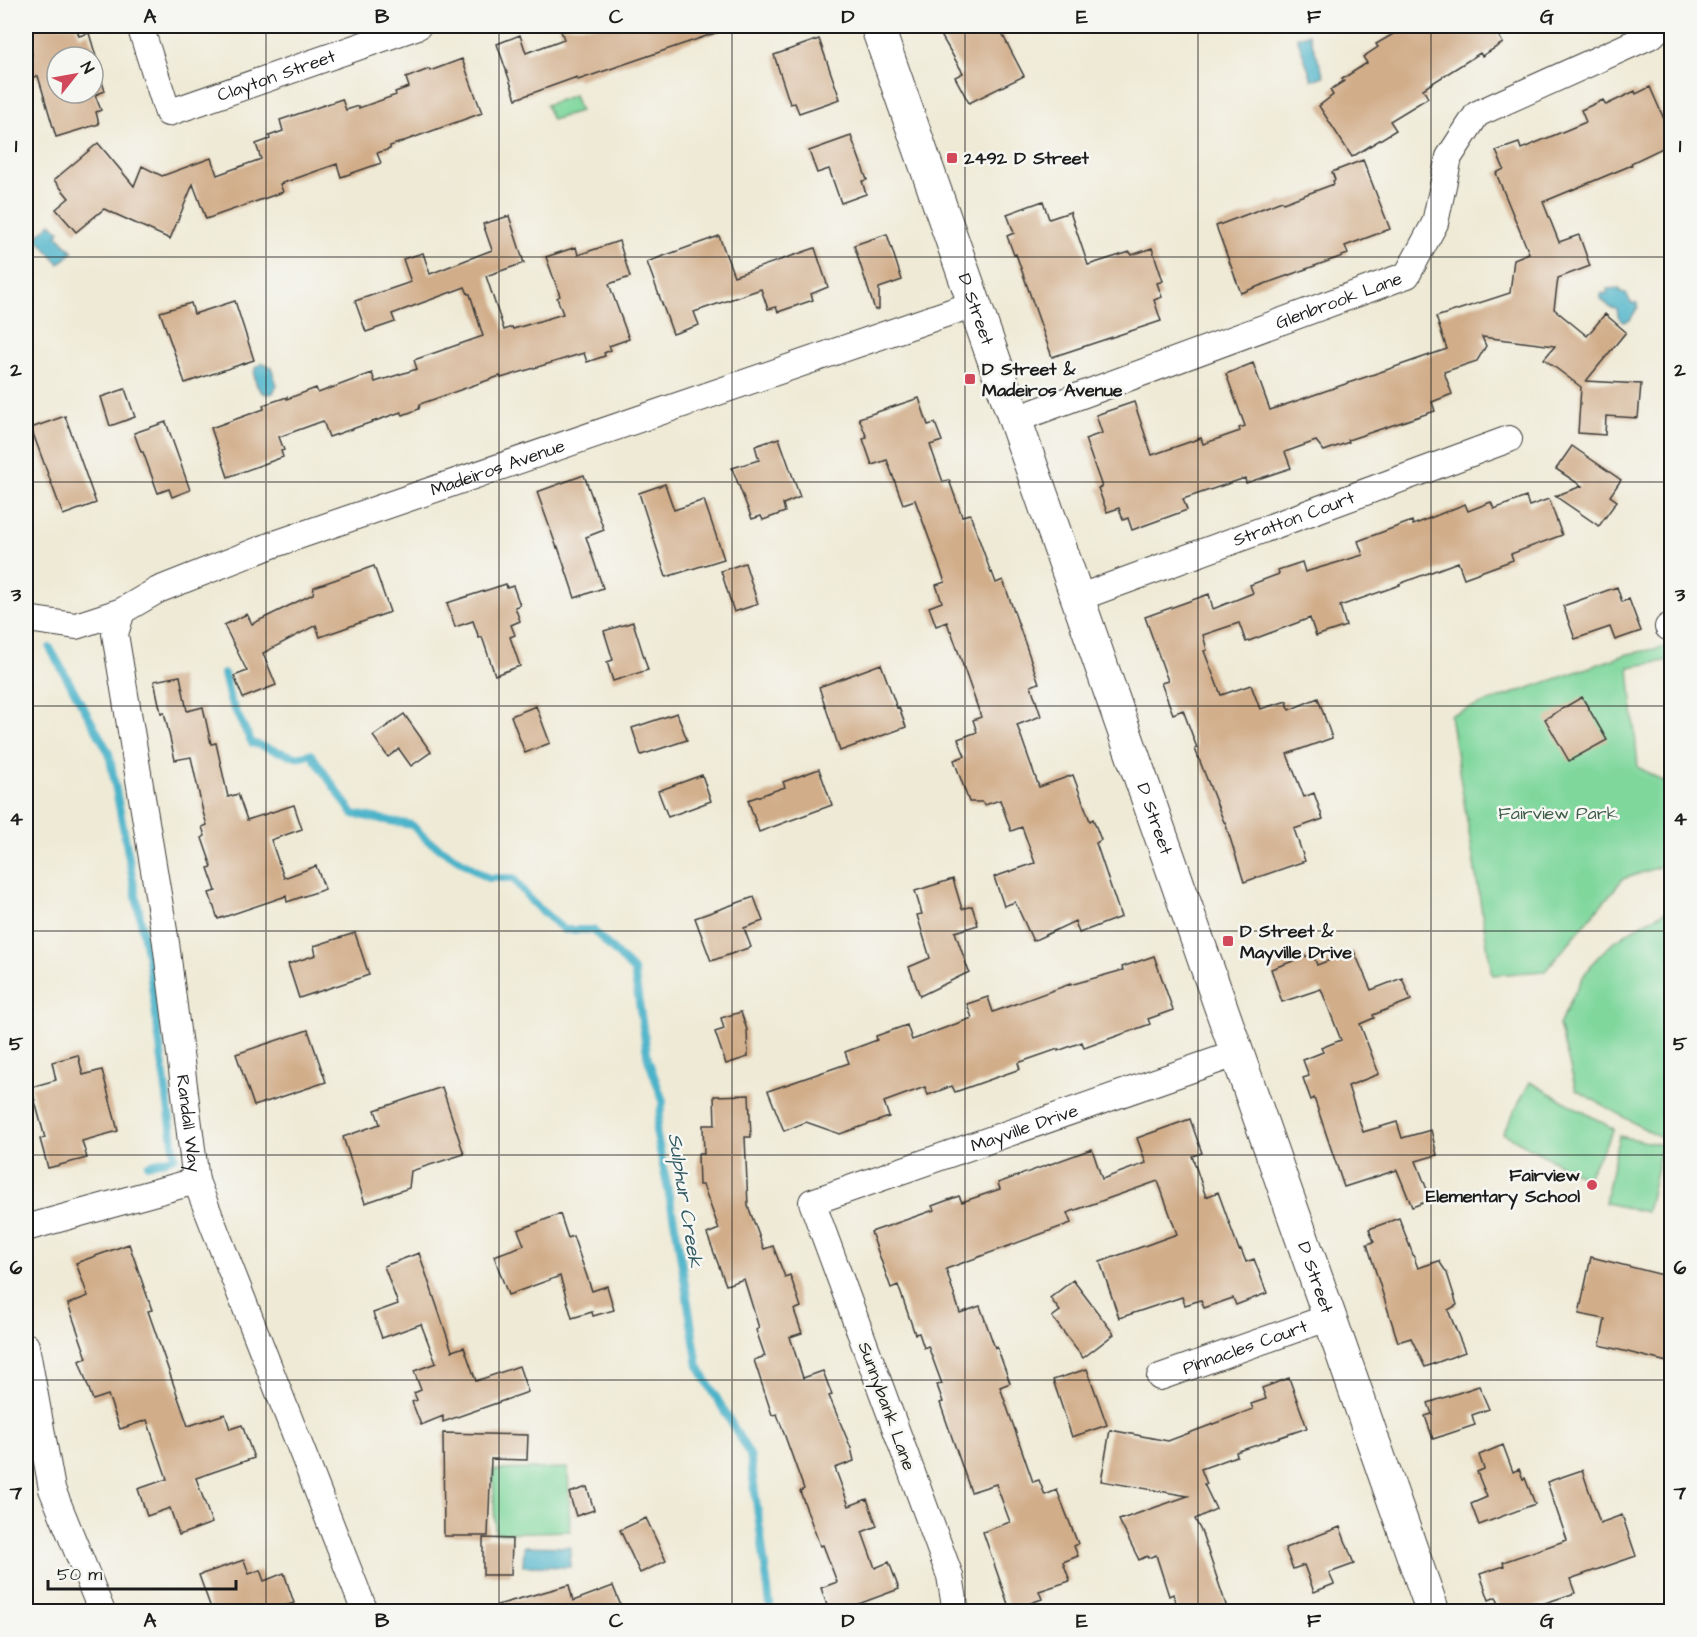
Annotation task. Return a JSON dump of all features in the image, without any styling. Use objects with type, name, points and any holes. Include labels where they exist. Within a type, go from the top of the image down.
[{"type":"main road","name":"D Street","points":[[877,26],[1433,1611]]},
{"type":"street","name":"Clayton Street","points":[[140,26],[168,113],[418,26]]},
{"type":"street","name":"Glenbrook Lane","points":[[1014,420],[1407,275],[1435,223],[1449,157],[1477,114],[1652,35],[1661,26]]},
{"type":"street","name":"Madeiros Avenue","points":[[26,616],[34,620],[76,626],[122,611],[158,590],[272,545],[974,304]]},
{"type":"street","name":"Stratton Court","points":[[1078,598],[1509,439]]},
{"type":"street","name":"Randall Way","points":[[122,611],[115,634],[166,944],[196,1181],[365,1611]]},
{"type":"street","name":"Mayville Drive","points":[[812,1202],[1238,1053]]},
{"type":"street","points":[[26,1228],[196,1181]]},
{"type":"street","name":"Sunnybank Lane","points":[[812,1202],[950,1576],[956,1611]]},
{"type":"street","name":"Pinnacles Court","points":[[1160,1377],[1330,1317]]},
{"type":"street","points":[[26,1346],[52,1489],[102,1611]]},
{"type":"green space","points":[[574,95],[580,111],[552,120],[546,105]]},
{"type":"green space","name":"Fairview Park","points":[[1670,646],[1671,660],[1629,667],[1638,767],[1671,786],[1671,863],[1623,879],[1545,971],[1492,975],[1450,715],[1628,654]]},
{"type":"green space","points":[[1671,909],[1671,1144],[1576,1090],[1559,1025],[1581,980],[1597,958],[1627,933]]},
{"type":"green space","points":[[1530,1082],[1614,1129],[1586,1179],[1503,1133]]},
{"type":"green space","points":[[1619,1136],[1662,1145],[1647,1212],[1605,1203]]},
{"type":"green space","points":[[568,1468],[570,1531],[495,1533],[493,1470]]},
{"type":"water","points":[[1309,34],[1324,76],[1312,80],[1297,37]]},
{"type":"water","points":[[51,223],[60,232],[57,235],[73,252],[59,264],[36,237]]},
{"type":"water","points":[[1619,288],[1620,292],[1626,293],[1631,303],[1637,303],[1638,307],[1630,320],[1623,322],[1618,316],[1617,309],[1611,308],[1600,298],[1602,293],[1607,294],[1607,289]]},
{"type":"water","points":[[262,363],[271,367],[277,385],[273,393],[264,393],[256,383],[255,368]]},
{"type":"water","points":[[524,1546],[570,1547],[570,1567],[523,1566]]},
{"type":"building","points":[[26,26],[76,26],[79,36],[89,33],[93,45],[45,45],[45,100],[38,76],[26,79],[26,57],[32,55]]},
{"type":"building","points":[[559,26],[726,26],[727,29],[516,99],[497,44],[520,35],[526,53],[564,39]]},
{"type":"building","points":[[940,26],[998,26],[1024,76],[969,103],[955,77],[963,73],[942,37],[945,35]]},
{"type":"building","points":[[1407,26],[1493,26],[1503,43],[1482,56],[1480,53],[1423,89],[1428,98],[1390,121],[1396,130],[1352,157],[1319,106],[1333,95],[1330,90],[1344,81],[1342,79],[1367,63],[1363,57],[1378,47],[1376,44]]},
{"type":"building","points":[[819,39],[840,99],[799,113],[795,103],[790,104],[774,55]]},
{"type":"building","points":[[462,59],[482,113],[390,146],[390,149],[377,153],[381,163],[341,177],[337,164],[280,184],[283,192],[206,219],[193,184],[170,239],[104,209],[76,232],[56,209],[69,198],[54,180],[98,143],[134,186],[142,166],[162,176],[211,158],[217,175],[261,159],[256,144],[283,131],[280,120],[342,99],[346,110],[359,106],[359,108],[396,95],[395,92],[409,87],[406,78]]},
{"type":"building","points":[[1650,87],[1671,135],[1671,144],[1631,163],[1632,165],[1543,202],[1559,242],[1579,235],[1590,266],[1558,278],[1554,309],[1587,336],[1605,314],[1626,332],[1586,381],[1641,384],[1638,418],[1606,416],[1605,435],[1578,433],[1581,387],[1544,359],[1555,346],[1482,337],[1486,346],[1477,361],[1444,372],[1452,394],[1432,402],[1435,411],[1348,440],[1349,442],[1324,451],[1316,441],[1285,452],[1291,468],[1246,483],[1245,478],[1183,499],[1187,510],[1132,530],[1128,518],[1123,520],[1119,508],[1107,512],[1098,488],[1102,487],[1085,439],[1102,433],[1096,415],[1134,402],[1152,455],[1201,438],[1203,444],[1240,431],[1239,428],[1245,426],[1226,374],[1253,363],[1270,410],[1447,349],[1436,317],[1510,293],[1514,259],[1529,253],[1496,173],[1504,169],[1496,151],[1519,143],[1521,149],[1586,122],[1581,110],[1603,100],[1606,105],[1635,91],[1636,94]]},
{"type":"building","points":[[47,105],[99,105],[101,110],[96,112],[99,124],[56,137]]},
{"type":"building","points":[[851,136],[867,180],[862,181],[866,194],[841,203],[829,169],[817,173],[809,151]]},
{"type":"building","points":[[1363,160],[1390,229],[1345,246],[1348,254],[1241,293],[1216,226],[1334,184],[1332,172]]},
{"type":"building","points":[[1043,201],[1049,219],[1070,212],[1088,265],[1152,248],[1163,281],[1157,283],[1162,297],[1154,300],[1161,321],[1052,357],[1016,254],[1014,255],[1007,236],[1014,233],[1007,214]]},
{"type":"building","points":[[509,216],[524,263],[486,276],[504,330],[563,314],[557,298],[560,296],[546,257],[576,247],[578,255],[619,241],[630,277],[609,284],[629,339],[609,346],[611,350],[604,353],[605,356],[587,362],[584,353],[501,378],[500,376],[420,404],[419,409],[403,415],[401,412],[329,437],[323,421],[279,437],[284,450],[281,451],[283,457],[228,477],[211,428],[264,409],[263,405],[316,388],[318,393],[372,373],[375,382],[417,369],[414,360],[483,336],[470,294],[465,287],[392,314],[395,322],[366,332],[355,301],[411,282],[403,259],[423,253],[430,274],[492,250],[483,224]]},
{"type":"building","points":[[887,234],[902,280],[879,288],[879,309],[875,310],[854,245]]},
{"type":"building","points":[[719,236],[734,276],[815,248],[828,287],[811,294],[813,300],[778,312],[776,307],[768,309],[761,289],[694,312],[699,325],[673,334],[647,262]]},
{"type":"building","points":[[235,301],[254,360],[185,383],[160,312],[191,303],[194,314]]},
{"type":"building","points":[[125,389],[135,417],[110,426],[101,397]]},
{"type":"building","points":[[919,398],[928,425],[935,423],[942,441],[930,445],[943,482],[949,480],[962,516],[970,514],[996,583],[1003,580],[1039,683],[1031,686],[1041,716],[1017,725],[1039,787],[1073,775],[1090,821],[1093,819],[1101,840],[1096,843],[1121,917],[1079,933],[1075,921],[1033,941],[1015,902],[1004,906],[994,877],[1035,863],[1022,827],[1011,831],[1000,800],[985,805],[982,802],[969,802],[954,760],[965,756],[958,739],[977,732],[973,720],[981,717],[947,622],[936,626],[929,607],[942,602],[936,585],[945,582],[915,500],[903,504],[887,460],[872,465],[863,439],[867,438],[859,418]]},
{"type":"building","points":[[65,416],[96,503],[63,515],[31,428]]},
{"type":"building","points":[[166,422],[190,490],[172,497],[169,489],[158,493],[134,433]]},
{"type":"building","points":[[779,438],[800,497],[783,504],[785,512],[763,520],[761,516],[752,519],[732,468],[759,460],[755,446]]},
{"type":"building","points":[[1572,446],[1621,480],[1610,496],[1617,501],[1599,526],[1555,496],[1582,486],[1556,469]]},
{"type":"building","points":[[584,475],[604,530],[586,537],[603,588],[575,598],[537,492]]},
{"type":"building","points":[[665,484],[674,510],[704,500],[724,559],[666,577],[639,493]]},
{"type":"building","points":[[1526,497],[1529,506],[1549,499],[1562,535],[1511,554],[1513,560],[1464,578],[1458,562],[1340,606],[1346,626],[1316,636],[1310,618],[1246,642],[1239,623],[1203,635],[1207,650],[1204,651],[1221,695],[1251,685],[1260,709],[1287,701],[1289,710],[1318,698],[1332,738],[1287,754],[1304,797],[1314,793],[1323,819],[1294,829],[1305,861],[1244,882],[1225,822],[1195,749],[1197,748],[1183,710],[1173,714],[1161,683],[1168,681],[1145,617],[1209,594],[1213,609],[1253,593],[1250,585],[1279,574],[1278,570],[1302,562],[1305,572],[1363,555],[1358,541],[1412,521],[1413,525],[1465,504],[1468,511],[1491,502],[1494,509]]},
{"type":"building","points":[[745,563],[758,604],[734,612],[721,571]]},
{"type":"building","points":[[374,566],[390,612],[320,637],[316,625],[263,653],[276,685],[243,698],[234,676],[247,671],[224,625],[247,614],[252,624],[313,594],[314,587]]},
{"type":"building","points":[[506,584],[507,588],[513,586],[520,605],[515,607],[520,621],[511,625],[515,635],[510,637],[520,666],[495,675],[482,637],[479,638],[473,621],[455,627],[447,603]]},
{"type":"building","points":[[1617,587],[1622,602],[1629,599],[1641,631],[1615,640],[1610,627],[1575,639],[1563,606]]},
{"type":"building","points":[[633,622],[648,670],[613,681],[607,662],[613,660],[604,631]]},
{"type":"building","points":[[881,664],[906,727],[840,751],[819,687]]},
{"type":"building","points":[[180,676],[187,711],[203,707],[211,744],[216,743],[228,797],[238,794],[247,820],[294,805],[302,829],[271,840],[284,878],[316,866],[325,889],[287,902],[286,896],[218,919],[209,893],[216,891],[208,868],[212,867],[202,838],[205,836],[202,827],[207,825],[191,757],[175,760],[154,681]]},
{"type":"building","points":[[1582,697],[1607,740],[1569,761],[1545,719]]},
{"type":"building","points":[[536,706],[550,743],[525,753],[511,716]]},
{"type":"building","points":[[677,713],[687,740],[641,755],[632,728]]},
{"type":"building","points":[[404,714],[431,752],[411,766],[399,749],[388,757],[373,736]]},
{"type":"building","points":[[819,769],[832,805],[759,832],[748,800],[785,787],[783,782]]},
{"type":"building","points":[[702,775],[711,801],[668,817],[658,791]]},
{"type":"building","points":[[953,879],[962,909],[972,906],[978,925],[955,932],[969,972],[920,996],[909,967],[930,958],[917,915],[922,914],[915,891]]},
{"type":"building","points":[[754,897],[763,921],[744,928],[751,947],[711,961],[695,918]]},
{"type":"building","points":[[355,933],[369,975],[299,998],[288,964],[316,955],[314,946]]},
{"type":"building","points":[[1354,951],[1371,990],[1402,978],[1411,1000],[1373,1015],[1374,1018],[1360,1024],[1379,1074],[1348,1086],[1363,1132],[1397,1122],[1402,1138],[1431,1130],[1437,1155],[1416,1161],[1431,1200],[1412,1207],[1397,1170],[1344,1187],[1314,1098],[1311,1100],[1303,1078],[1309,1076],[1303,1060],[1323,1052],[1321,1048],[1341,1040],[1321,989],[1282,1002],[1271,969],[1313,954],[1317,965]]},
{"type":"building","points":[[1154,956],[1173,1010],[1148,1019],[1150,1024],[1084,1048],[1082,1042],[1058,1051],[1058,1049],[1018,1063],[1020,1069],[955,1092],[952,1086],[928,1095],[925,1087],[884,1102],[889,1117],[840,1134],[806,1122],[784,1131],[768,1091],[849,1063],[845,1052],[877,1040],[876,1036],[907,1025],[912,1040],[972,1018],[967,1004],[988,997],[993,1012],[1070,984],[1123,970],[1122,967]]},
{"type":"building","points":[[741,1012],[747,1030],[748,1057],[726,1064],[715,1032],[724,1029],[721,1018]]},
{"type":"building","points":[[308,1030],[326,1082],[254,1106],[236,1054]]},
{"type":"building","points":[[78,1055],[83,1075],[102,1070],[118,1131],[82,1141],[87,1158],[48,1168],[40,1139],[45,1138],[31,1087],[56,1080],[52,1062]]},
{"type":"building","points":[[442,1087],[464,1154],[411,1171],[409,1188],[365,1203],[343,1137],[380,1124],[375,1110]]},
{"type":"building","points":[[749,1095],[751,1137],[745,1137],[748,1206],[764,1249],[773,1246],[785,1277],[790,1275],[801,1307],[794,1310],[802,1333],[790,1337],[803,1378],[823,1371],[832,1395],[829,1396],[851,1448],[854,1461],[835,1468],[849,1506],[867,1499],[877,1526],[862,1532],[875,1568],[889,1562],[899,1589],[845,1609],[844,1605],[829,1611],[821,1588],[837,1582],[823,1545],[820,1546],[800,1491],[804,1489],[777,1414],[772,1415],[754,1360],[765,1356],[756,1330],[759,1328],[744,1279],[726,1285],[707,1234],[719,1229],[703,1185],[699,1185],[698,1154],[704,1154],[703,1125],[715,1125],[714,1096]]},
{"type":"building","points":[[1190,1119],[1202,1153],[1192,1156],[1206,1197],[1218,1192],[1239,1250],[1241,1249],[1246,1262],[1254,1259],[1267,1293],[1236,1305],[1233,1298],[1204,1308],[1201,1300],[1185,1305],[1182,1297],[1119,1318],[1100,1262],[1177,1234],[1158,1181],[1067,1213],[1071,1223],[946,1269],[960,1313],[980,1306],[1010,1383],[1000,1387],[1033,1482],[1039,1480],[1045,1495],[1057,1490],[1078,1544],[1074,1546],[1078,1556],[1063,1562],[1070,1581],[1039,1591],[1042,1599],[1010,1610],[983,1532],[1010,1522],[996,1484],[971,1492],[940,1403],[943,1402],[937,1385],[942,1384],[928,1346],[924,1348],[919,1333],[915,1334],[898,1285],[891,1288],[871,1232],[934,1210],[932,1206],[959,1196],[962,1202],[1000,1189],[998,1183],[1092,1149],[1102,1179],[1146,1163],[1137,1138]]},
{"type":"building","points":[[560,1214],[568,1238],[573,1236],[592,1291],[607,1286],[614,1310],[593,1316],[592,1312],[572,1318],[560,1276],[508,1295],[494,1256],[524,1245],[518,1230]]},
{"type":"building","points":[[1399,1218],[1418,1268],[1439,1261],[1447,1273],[1457,1305],[1448,1310],[1465,1352],[1425,1367],[1411,1338],[1398,1342],[1367,1244],[1374,1242],[1369,1229]]},
{"type":"building","points":[[129,1244],[152,1310],[148,1311],[188,1426],[225,1414],[230,1429],[242,1425],[254,1458],[196,1478],[212,1523],[179,1535],[170,1508],[147,1516],[138,1489],[167,1479],[147,1420],[120,1429],[108,1395],[93,1400],[79,1361],[87,1358],[68,1304],[88,1296],[76,1263]]},
{"type":"building","points":[[419,1253],[452,1351],[464,1347],[476,1381],[519,1366],[528,1392],[443,1422],[443,1416],[421,1425],[412,1402],[417,1400],[414,1393],[421,1390],[414,1371],[436,1363],[421,1324],[382,1338],[373,1313],[398,1304],[384,1266]]},
{"type":"building","points":[[1591,1257],[1671,1277],[1671,1363],[1600,1345],[1605,1319],[1579,1314]]},
{"type":"building","points":[[1073,1280],[1114,1334],[1083,1358],[1052,1317],[1060,1311],[1050,1298]]},
{"type":"building","points":[[1087,1369],[1107,1425],[1072,1437],[1053,1380]]},
{"type":"building","points":[[1289,1378],[1307,1428],[1236,1452],[1237,1456],[1201,1469],[1207,1484],[1204,1484],[1216,1509],[1195,1519],[1202,1533],[1228,1611],[1179,1611],[1173,1594],[1169,1596],[1156,1555],[1139,1560],[1119,1520],[1188,1496],[1101,1481],[1110,1430],[1168,1441],[1253,1409],[1251,1404],[1266,1399],[1262,1388]]},
{"type":"building","points":[[1479,1386],[1489,1409],[1472,1415],[1475,1425],[1433,1439],[1425,1416],[1432,1414],[1428,1403]]},
{"type":"building","points":[[443,1433],[528,1435],[527,1460],[491,1459],[488,1536],[444,1536]]},
{"type":"building","points":[[1503,1445],[1513,1472],[1519,1469],[1535,1504],[1479,1525],[1471,1504],[1487,1497],[1477,1472],[1484,1469],[1479,1455]]},
{"type":"building","points":[[1582,1470],[1600,1523],[1622,1515],[1636,1556],[1570,1579],[1575,1593],[1521,1611],[1502,1611],[1496,1597],[1489,1600],[1480,1574],[1504,1566],[1503,1562],[1567,1540],[1547,1482]]},
{"type":"building","points":[[587,1487],[594,1510],[576,1516],[569,1493]]},
{"type":"building","points":[[646,1518],[666,1561],[640,1573],[620,1530]]},
{"type":"building","points":[[1340,1527],[1354,1564],[1329,1573],[1334,1584],[1314,1592],[1304,1565],[1293,1569],[1285,1548]]},
{"type":"building","points":[[483,1538],[512,1539],[511,1575],[483,1575]]},
{"type":"building","points":[[244,1560],[249,1574],[260,1570],[264,1581],[284,1573],[294,1603],[270,1611],[212,1611],[199,1575]]},
{"type":"building","points":[[569,1585],[573,1601],[613,1586],[623,1611],[498,1611],[497,1605]]},
{"type":"waterway","points":[[50,648],[109,753],[149,964],[175,1157],[148,1165]]},
{"type":"waterway","name":"Sulphur Creek","points":[[224,674],[230,700],[252,743],[296,757],[311,754],[353,814],[412,825],[427,840],[488,878],[513,878],[532,902],[564,930],[593,930],[634,971],[648,1059],[663,1101],[656,1131],[677,1235],[698,1366],[750,1455],[771,1612]]},
{"type":"place","name":"2492 D Street","points":[[952,158]]},
{"type":"place","name":"D Street & Madeiros Avenue","points":[[970,379]]},
{"type":"place","name":"D Street & Mayville Drive","points":[[1228,941]]},
{"type":"place","name":"Fairview Elementary School","points":[[1592,1185]]}]
